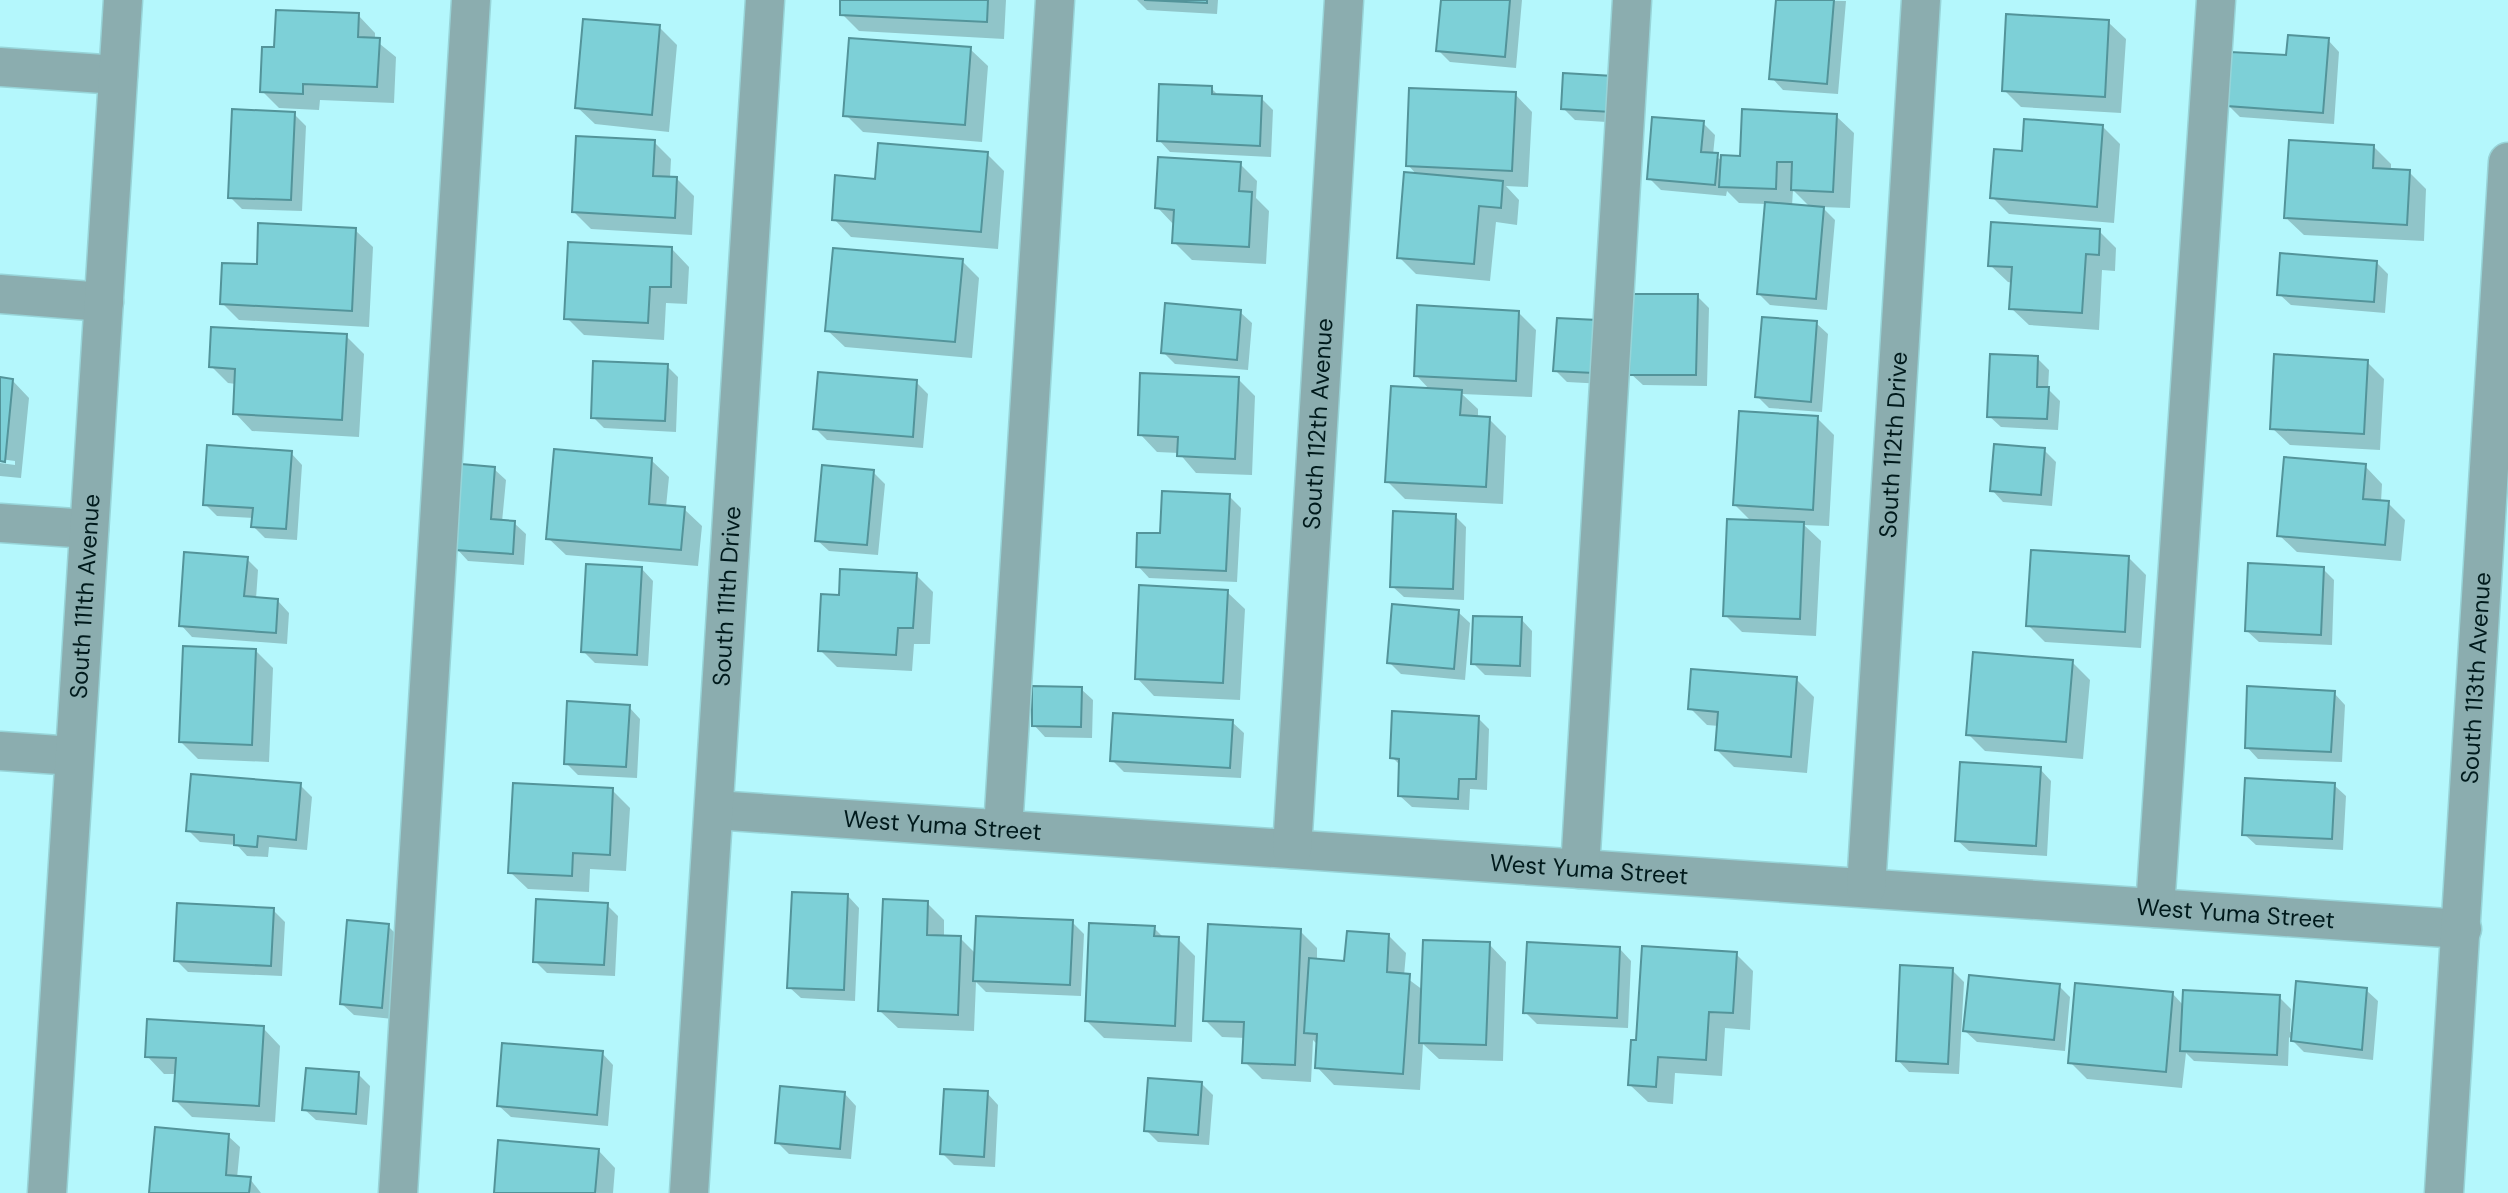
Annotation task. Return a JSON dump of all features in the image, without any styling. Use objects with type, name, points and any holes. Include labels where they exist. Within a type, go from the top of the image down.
[{"type":"street","name":"South 111th Avenue","points":[[47,1193],[123,0]]},
{"type":"street","points":[[398,1193],[471,0]]},
{"type":"street","name":"South 111th Drive","points":[[689,1193],[765,0]]},
{"type":"street","points":[[1003,829],[1055,0]]},
{"type":"street","name":"South 112th Avenue","points":[[1292,849],[1344,0]]},
{"type":"street","points":[[1580,869],[1632,0]]},
{"type":"street","name":"South 112th Drive","points":[[1866,888],[1921,0]]},
{"type":"street","points":[[2155,908],[2216,0]]},
{"type":"street","points":[[0,67],[118,75]]},
{"type":"street","name":"South 113th Avenue","points":[[2444,1193],[2508,162]]},
{"type":"street","points":[[0,294],[104,302]]},
{"type":"street","points":[[0,523],[89,529]]},
{"type":"street","points":[[0,751],[74,756]]},
{"type":"street","name":"West Yuma Street","points":[[715,810],[2462,929]]},
{"type":"building","points":[[840,0],[988,0],[987,22],[840,15]]},
{"type":"building","points":[[1144,0],[1207,0],[1207,3]]},
{"type":"building","points":[[1441,0],[1510,0],[1505,57],[1436,51]]},
{"type":"building","points":[[1776,0],[1834,0],[1827,84],[1769,79]]},
{"type":"building","points":[[276,10],[359,13],[358,37],[380,38],[377,87],[303,84],[303,94],[260,92],[262,47],[274,47]]},
{"type":"building","points":[[2006,14],[2109,20],[2105,97],[2002,91]]},
{"type":"building","points":[[583,19],[660,25],[652,115],[575,108]]},
{"type":"building","points":[[2288,35],[2329,38],[2323,113],[2227,106],[2231,52],[2286,55]]},
{"type":"building","points":[[849,38],[971,47],[965,125],[843,116]]},
{"type":"building","points":[[1563,73],[1613,76],[1611,112],[1561,109]]},
{"type":"building","points":[[1159,84],[1212,86],[1212,94],[1262,96],[1260,146],[1157,141]]},
{"type":"building","points":[[1409,88],[1516,92],[1512,171],[1406,166]]},
{"type":"building","points":[[232,109],[295,112],[291,200],[228,198]]},
{"type":"building","points":[[1742,109],[1837,114],[1833,192],[1791,190],[1792,162],[1777,162],[1776,189],[1719,187],[1721,155],[1740,156]]},
{"type":"building","points":[[1652,117],[1704,121],[1701,152],[1718,153],[1715,185],[1647,179]]},
{"type":"building","points":[[2024,119],[2103,125],[2097,207],[1990,198],[1994,149],[2022,151]]},
{"type":"building","points":[[576,136],[655,140],[653,176],[677,177],[675,218],[572,212]]},
{"type":"building","points":[[2289,140],[2374,145],[2373,168],[2410,170],[2407,225],[2284,218]]},
{"type":"building","points":[[878,143],[988,152],[981,232],[832,220],[835,175],[875,179]]},
{"type":"building","points":[[1158,157],[1241,162],[1239,191],[1252,192],[1249,247],[1172,243],[1174,210],[1155,208]]},
{"type":"building","points":[[1404,172],[1503,181],[1501,208],[1479,206],[1474,264],[1397,258]]},
{"type":"building","points":[[1765,202],[1824,207],[1816,299],[1757,294]]},
{"type":"building","points":[[1991,222],[2100,229],[2099,255],[2086,254],[2082,313],[2009,309],[2012,267],[1988,266]]},
{"type":"building","points":[[258,223],[356,228],[352,311],[220,304],[222,263],[257,264]]},
{"type":"building","points":[[568,242],[672,247],[671,287],[650,287],[648,323],[564,319]]},
{"type":"building","points":[[833,248],[963,259],[955,342],[825,331]]},
{"type":"building","points":[[2280,253],[2377,261],[2374,302],[2277,295]]},
{"type":"building","points":[[1631,294],[1698,294],[1696,375],[1629,375]]},
{"type":"building","points":[[1165,303],[1241,310],[1237,360],[1161,353]]},
{"type":"building","points":[[1417,305],[1519,311],[1516,381],[1414,376]]},
{"type":"building","points":[[1762,317],[1817,321],[1811,402],[1755,397]]},
{"type":"building","points":[[1557,318],[1597,320],[1594,373],[1553,371]]},
{"type":"building","points":[[211,327],[347,334],[342,420],[233,414],[235,369],[209,367]]},
{"type":"building","points":[[1990,354],[2038,356],[2037,387],[2049,387],[2047,419],[1987,417]]},
{"type":"building","points":[[2274,354],[2368,360],[2364,434],[2270,429]]},
{"type":"building","points":[[593,361],[668,364],[665,421],[591,418]]},
{"type":"building","points":[[818,372],[917,380],[913,437],[813,429]]},
{"type":"building","points":[[1140,373],[1239,377],[1235,459],[1177,456],[1178,437],[1138,435]]},
{"type":"building","points":[[0,377],[13,379],[5,462],[0,461]]},
{"type":"building","points":[[1391,386],[1462,390],[1460,415],[1490,417],[1486,487],[1385,482]]},
{"type":"building","points":[[1739,411],[1818,416],[1813,510],[1733,505]]},
{"type":"building","points":[[1994,444],[2045,448],[2041,495],[1990,491]]},
{"type":"building","points":[[207,445],[292,451],[286,529],[251,527],[253,508],[203,505]]},
{"type":"building","points":[[554,449],[652,458],[649,504],[685,507],[681,550],[546,539]]},
{"type":"building","points":[[2284,457],[2366,464],[2363,499],[2389,501],[2385,545],[2277,536]]},
{"type":"building","points":[[461,464],[495,467],[491,519],[515,521],[513,554],[455,550]]},
{"type":"building","points":[[822,465],[874,470],[867,545],[815,541]]},
{"type":"building","points":[[1162,491],[1230,494],[1226,571],[1136,567],[1137,533],[1160,533]]},
{"type":"building","points":[[1393,511],[1456,514],[1453,589],[1390,587]]},
{"type":"building","points":[[1727,519],[1804,522],[1800,619],[1723,616]]},
{"type":"building","points":[[2031,550],[2129,556],[2125,632],[2026,626]]},
{"type":"building","points":[[184,552],[248,557],[244,596],[278,599],[276,633],[179,626]]},
{"type":"building","points":[[2248,563],[2324,567],[2321,635],[2245,631]]},
{"type":"building","points":[[586,564],[642,567],[637,655],[581,652]]},
{"type":"building","points":[[840,569],[917,573],[913,628],[898,628],[896,655],[818,651],[821,594],[839,595]]},
{"type":"building","points":[[1139,585],[1228,590],[1223,683],[1135,679]]},
{"type":"building","points":[[1392,604],[1459,610],[1454,669],[1387,663]]},
{"type":"building","points":[[1473,616],[1522,617],[1520,666],[1471,664]]},
{"type":"building","points":[[183,646],[256,649],[252,745],[179,742]]},
{"type":"building","points":[[1973,652],[2073,660],[2066,742],[1966,735]]},
{"type":"building","points":[[1691,669],[1797,677],[1791,757],[1715,750],[1718,712],[1688,709]]},
{"type":"building","points":[[1032,686],[1082,687],[1081,727],[1032,726]]},
{"type":"building","points":[[2247,686],[2335,691],[2331,752],[2245,748]]},
{"type":"building","points":[[567,701],[630,705],[626,767],[564,764]]},
{"type":"building","points":[[1392,711],[1479,716],[1476,779],[1459,779],[1458,799],[1398,796],[1399,759],[1390,758]]},
{"type":"building","points":[[1113,713],[1233,720],[1230,768],[1110,761]]},
{"type":"building","points":[[1960,762],[2041,767],[2036,846],[1955,841]]},
{"type":"building","points":[[191,774],[301,783],[296,840],[258,836],[257,847],[234,845],[234,835],[186,831]]},
{"type":"building","points":[[2245,778],[2335,783],[2332,839],[2242,835]]},
{"type":"building","points":[[513,783],[613,788],[610,855],[573,853],[572,876],[508,873]]},
{"type":"building","points":[[792,892],[848,894],[844,990],[787,988]]},
{"type":"building","points":[[536,899],[608,903],[604,965],[533,962]]},
{"type":"building","points":[[883,899],[928,901],[927,935],[961,936],[958,1015],[878,1011]]},
{"type":"building","points":[[177,903],[274,908],[271,966],[174,961]]},
{"type":"building","points":[[976,916],[1073,920],[1070,985],[973,981]]},
{"type":"building","points":[[347,920],[389,924],[382,1008],[340,1004]]},
{"type":"building","points":[[1089,923],[1155,926],[1154,936],[1179,937],[1175,1026],[1085,1021]]},
{"type":"building","points":[[1208,924],[1301,929],[1295,1065],[1242,1063],[1244,1022],[1203,1021]]},
{"type":"building","points":[[1347,931],[1389,934],[1387,972],[1410,974],[1403,1074],[1315,1068],[1317,1034],[1304,1033],[1309,958],[1344,961]]},
{"type":"building","points":[[1423,940],[1490,942],[1486,1045],[1419,1043]]},
{"type":"building","points":[[1527,942],[1620,947],[1617,1018],[1523,1013]]},
{"type":"building","points":[[1642,946],[1737,952],[1733,1013],[1709,1012],[1706,1060],[1658,1057],[1656,1087],[1628,1085],[1631,1040],[1636,1040]]},
{"type":"building","points":[[1900,965],[1953,968],[1948,1064],[1896,1061]]},
{"type":"building","points":[[1969,975],[2060,984],[2054,1040],[1963,1031]]},
{"type":"building","points":[[2296,981],[2367,988],[2362,1050],[2291,1041]]},
{"type":"building","points":[[2075,983],[2173,992],[2166,1072],[2068,1063]]},
{"type":"building","points":[[2183,990],[2280,995],[2277,1055],[2180,1051]]},
{"type":"building","points":[[147,1019],[264,1026],[259,1106],[173,1101],[176,1058],[145,1057]]},
{"type":"building","points":[[502,1043],[603,1051],[597,1115],[497,1106]]},
{"type":"building","points":[[306,1068],[359,1072],[356,1114],[302,1110]]},
{"type":"building","points":[[1148,1078],[1202,1082],[1198,1135],[1144,1131]]},
{"type":"building","points":[[780,1086],[845,1092],[840,1149],[775,1143]]},
{"type":"building","points":[[944,1089],[988,1091],[984,1157],[940,1154]]},
{"type":"building","points":[[155,1127],[229,1134],[226,1175],[251,1177],[249,1193],[149,1193]]},
{"type":"building","points":[[498,1140],[599,1149],[595,1193],[494,1193]]}]
